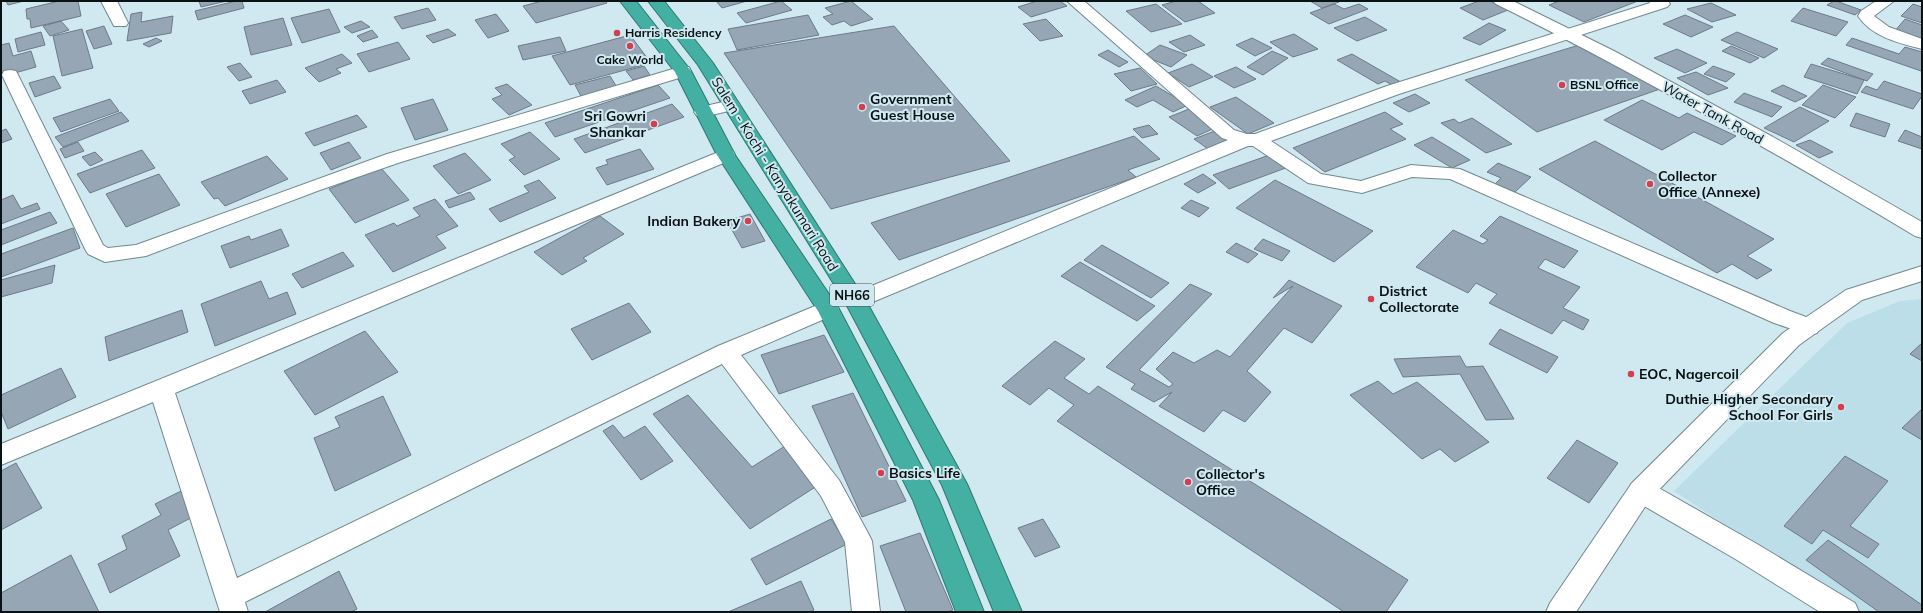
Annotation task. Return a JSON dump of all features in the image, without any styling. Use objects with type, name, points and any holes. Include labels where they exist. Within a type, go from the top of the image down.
[{"type":"highway","name":"Salem - Kochi - Kanyakumari Road","points":[[628,1],[682,71],[726,155],[828,309],[926,500],[970,612]]},
{"type":"highway","name":"Salem - Kochi - Kanyakumari Road","points":[[656,1],[705,63],[855,301],[954,484],[1008,612]]},
{"type":"street","points":[[109,1],[120,23]]},
{"type":"street","points":[[1075,1],[1228,134],[1251,140],[1315,179],[1362,187],[1411,171],[1453,173],[1782,317],[1809,327]]},
{"type":"street","name":"Water Tank Road","points":[[1501,1],[1568,33],[1922,231]]},
{"type":"street","points":[[1886,1],[1867,14],[1866,16],[1869,21],[1886,32],[1922,44]]},
{"type":"street","points":[[855,301],[1251,140],[1393,90],[1663,2]]},
{"type":"street","points":[[10,75],[95,249],[105,256],[139,251],[313,186],[394,158],[682,71]]},
{"type":"street","points":[[703,112],[731,105]]},
{"type":"street","points":[[1,455],[726,155]]},
{"type":"street","points":[[1560,612],[1641,491],[1791,340],[1854,295],[1921,273]]},
{"type":"street","points":[[161,388],[231,604],[726,352],[828,309]]},
{"type":"street","points":[[726,352],[830,488],[858,541],[866,612]]},
{"type":"street","points":[[1641,491],[1747,552],[1845,612]]},
{"type":"shaded area","name":"Duthie Higher Secondary School For Girls","points":[[1922,299],[1922,612],[1857,612],[1674,491],[1847,323],[1900,301]]},
{"type":"building","points":[[6,1],[24,1],[8,5]]},
{"type":"building","points":[[59,1],[78,1],[81,16],[31,28],[30,19],[27,19],[26,9]]},
{"type":"building","points":[[199,1],[227,1],[201,7]]},
{"type":"building","points":[[236,1],[242,1],[244,8],[198,20],[195,11]]},
{"type":"building","points":[[542,1],[605,1],[607,3],[536,23],[523,6]]},
{"type":"building","points":[[716,1],[747,1],[722,8]]},
{"type":"building","points":[[781,1],[792,10],[746,23],[737,13]]},
{"type":"building","points":[[851,1],[873,19],[851,26],[844,21],[832,25],[823,17],[833,14],[825,8]]},
{"type":"building","points":[[1037,1],[1060,1],[1067,6],[1031,17],[1018,7]]},
{"type":"building","points":[[1176,1],[1198,1],[1215,13],[1185,22],[1162,5]]},
{"type":"building","points":[[1310,1],[1338,1],[1339,2],[1322,8]]},
{"type":"building","points":[[1479,1],[1490,1],[1508,10],[1483,20],[1460,8]]},
{"type":"building","points":[[1559,1],[1638,1],[1584,22],[1549,5]]},
{"type":"building","points":[[1834,1],[1861,10],[1855,15],[1827,5]]},
{"type":"building","points":[[1711,3],[1736,15],[1712,22],[1687,9]]},
{"type":"building","points":[[1156,4],[1182,24],[1151,32],[1126,11]]},
{"type":"building","points":[[1334,4],[1344,9],[1359,4],[1368,9],[1329,24],[1310,13]]},
{"type":"building","points":[[1913,4],[1922,7],[1922,23],[1901,16]]},
{"type":"building","points":[[428,8],[436,20],[402,29],[394,17]]},
{"type":"building","points":[[1803,8],[1848,22],[1836,36],[1791,21]]},
{"type":"building","points":[[329,9],[340,32],[302,43],[291,18]]},
{"type":"building","points":[[142,12],[141,22],[173,16],[171,33],[127,41],[131,14]]},
{"type":"building","points":[[496,14],[509,31],[488,38],[475,20]]},
{"type":"building","points":[[808,15],[819,35],[737,50],[728,29]]},
{"type":"building","points":[[1685,15],[1713,27],[1691,37],[1663,24]]},
{"type":"building","points":[[1365,17],[1387,30],[1357,41],[1334,28]]},
{"type":"building","points":[[283,18],[292,45],[251,55],[244,27]]},
{"type":"building","points":[[1046,19],[1063,36],[1040,41],[1023,24]]},
{"type":"building","points":[[1905,19],[1922,25],[1922,37],[1920,40],[1894,32]]},
{"type":"building","points":[[61,21],[69,30],[50,36],[43,26]]},
{"type":"building","points":[[361,21],[370,27],[352,33],[344,27]]},
{"type":"building","points":[[1489,23],[1506,30],[1480,45],[1463,38]]},
{"type":"building","points":[[104,26],[112,44],[94,49],[86,31]]},
{"type":"building","name":"Government Guest House","points":[[894,26],[1010,161],[831,209],[724,53]]},
{"type":"building","points":[[82,29],[93,68],[62,76],[53,36]]},
{"type":"building","points":[[448,29],[456,35],[433,43],[426,36]]},
{"type":"building","points":[[372,30],[378,37],[363,42],[357,36]]},
{"type":"building","points":[[41,32],[45,45],[18,52],[15,39]]},
{"type":"building","points":[[1737,32],[1778,49],[1764,58],[1721,40]]},
{"type":"building","points":[[1294,34],[1318,49],[1293,57],[1270,42]]},
{"type":"building","points":[[630,35],[651,63],[570,85],[552,56]]},
{"type":"building","points":[[1190,35],[1205,45],[1184,52],[1169,42]]},
{"type":"building","points":[[560,37],[566,51],[523,60],[518,46]]},
{"type":"building","points":[[156,38],[162,41],[149,47],[143,44]]},
{"type":"building","points":[[1252,38],[1272,48],[1255,56],[1236,45]]},
{"type":"building","points":[[1852,38],[1899,54],[1905,47],[1922,52],[1922,69],[1921,71],[1846,45]]},
{"type":"building","points":[[398,42],[410,59],[369,72],[357,54]]},
{"type":"building","points":[[9,43],[13,56],[31,51],[36,67],[1,77],[1,45]]},
{"type":"building","points":[[1160,45],[1187,55],[1171,67],[1144,56]]},
{"type":"building","name":"BSNL Office","points":[[1579,45],[1660,89],[1537,132],[1465,80]]},
{"type":"building","points":[[1731,46],[1759,58],[1750,63],[1722,51]]},
{"type":"building","points":[[1677,49],[1707,63],[1685,73],[1654,58]]},
{"type":"building","points":[[1108,50],[1128,62],[1119,67],[1098,55]]},
{"type":"building","points":[[1272,51],[1288,58],[1263,75],[1247,67]]},
{"type":"building","points":[[342,54],[352,63],[336,69],[341,73],[319,82],[305,68]]},
{"type":"building","points":[[1352,54],[1406,85],[1398,88],[1385,81],[1378,84],[1337,60]]},
{"type":"building","points":[[1828,58],[1873,74],[1867,81],[1821,64]]},
{"type":"building","points":[[240,63],[252,77],[239,81],[227,67]]},
{"type":"building","points":[[1192,64],[1213,77],[1189,87],[1168,73]]},
{"type":"building","points":[[1811,64],[1864,80],[1857,94],[1804,77]]},
{"type":"building","points":[[644,66],[650,75],[633,80],[626,71]]},
{"type":"building","points":[[1713,66],[1735,74],[1726,82],[1704,74]]},
{"type":"building","points":[[1236,67],[1256,79],[1234,88],[1214,76]]},
{"type":"building","points":[[1140,68],[1157,84],[1131,91],[1114,74]]},
{"type":"building","points":[[1696,72],[1728,88],[1708,95],[1677,78]]},
{"type":"building","points":[[54,76],[61,88],[35,97],[29,83]]},
{"type":"building","points":[[610,76],[618,89],[582,98],[575,85]]},
{"type":"building","points":[[277,80],[286,92],[250,104],[242,91]]},
{"type":"building","points":[[1884,81],[1922,94],[1922,96],[1913,109],[1861,92],[1866,86],[1877,90]]},
{"type":"building","points":[[507,84],[532,105],[509,115],[492,99],[502,95],[495,88]]},
{"type":"building","points":[[658,85],[670,98],[555,137],[545,123]]},
{"type":"building","points":[[1783,85],[1807,96],[1795,102],[1771,91]]},
{"type":"building","points":[[1823,85],[1856,97],[1835,118],[1802,105]]},
{"type":"building","points":[[1156,86],[1188,105],[1173,112],[1153,100],[1137,107],[1125,100]]},
{"type":"building","points":[[1744,93],[1782,107],[1772,117],[1734,102]]},
{"type":"building","points":[[1415,94],[1430,103],[1409,112],[1393,103]]},
{"type":"building","points":[[1236,97],[1274,123],[1248,134],[1210,107]]},
{"type":"building","points":[[110,99],[119,111],[61,132],[53,118]]},
{"type":"building","points":[[433,99],[448,130],[415,140],[401,108]]},
{"type":"building","points":[[1642,100],[1679,118],[1687,113],[1736,136],[1722,145],[1694,132],[1662,150],[1604,120]]},
{"type":"building","points":[[672,104],[684,117],[585,153],[574,139]]},
{"type":"building","points":[[1800,107],[1829,121],[1794,142],[1764,128]]},
{"type":"building","points":[[1189,109],[1217,127],[1197,136],[1169,117]]},
{"type":"building","points":[[121,112],[129,121],[63,147],[55,137]]},
{"type":"building","points":[[1385,112],[1403,124],[1390,129],[1406,139],[1325,172],[1293,148]]},
{"type":"building","points":[[1856,113],[1890,124],[1885,137],[1850,126]]},
{"type":"building","points":[[357,115],[367,127],[314,146],[305,133]]},
{"type":"building","points":[[1472,118],[1512,144],[1486,153],[1441,123],[1454,119],[1459,123]]},
{"type":"building","points":[[1149,125],[1158,134],[1142,138],[1133,129]]},
{"type":"building","points":[[6,129],[12,139],[1,143],[1,131]]},
{"type":"building","points":[[1217,130],[1234,142],[1211,151],[1194,139]]},
{"type":"building","points":[[1905,130],[1922,137],[1922,149],[1898,141]]},
{"type":"building","points":[[530,132],[560,159],[524,175],[509,160],[515,157],[501,144]]},
{"type":"building","points":[[1134,136],[1160,159],[1128,170],[1136,177],[899,260],[871,223]]},
{"type":"building","points":[[1432,137],[1470,160],[1452,168],[1414,145]]},
{"type":"building","points":[[1810,140],[1833,152],[1819,158],[1796,145]]},
{"type":"building","points":[[1595,141],[1774,239],[1747,256],[1772,270],[1757,279],[1732,264],[1717,273],[1539,169]]},
{"type":"building","points":[[78,142],[84,151],[65,158],[60,149]]},
{"type":"building","points":[[349,142],[361,158],[331,170],[320,153]]},
{"type":"building","points":[[640,149],[654,169],[607,185],[596,168],[608,164],[606,160]]},
{"type":"building","points":[[142,150],[155,168],[90,193],[77,174]]},
{"type":"building","points":[[95,152],[103,160],[90,166],[82,157]]},
{"type":"building","points":[[465,153],[491,180],[458,194],[433,166]]},
{"type":"building","points":[[1275,153],[1291,166],[1229,189],[1213,175]]},
{"type":"building","points":[[267,156],[288,179],[225,206],[218,198],[214,199],[201,182]]},
{"type":"building","points":[[1498,163],[1531,177],[1514,193],[1495,184],[1501,178],[1487,172]]},
{"type":"building","points":[[381,168],[409,200],[355,223],[329,189]]},
{"type":"building","points":[[159,174],[180,205],[126,227],[106,194]]},
{"type":"building","points":[[1203,174],[1216,183],[1198,193],[1184,184]]},
{"type":"building","points":[[539,180],[556,198],[500,222],[489,209],[529,192],[524,186]]},
{"type":"building","points":[[1275,180],[1373,231],[1334,262],[1236,208]]},
{"type":"building","points":[[470,192],[475,199],[449,208],[445,201]]},
{"type":"building","points":[[13,195],[21,209],[37,203],[40,209],[1,224],[1,200]]},
{"type":"building","points":[[435,199],[458,226],[436,236],[446,248],[393,272],[365,235],[394,223],[397,226],[420,216],[413,208]]},
{"type":"building","points":[[1191,200],[1209,208],[1199,217],[1181,208]]},
{"type":"building","points":[[50,212],[57,223],[1,245],[1,230]]},
{"type":"building","points":[[750,214],[765,241],[742,248],[727,221]]},
{"type":"building","points":[[600,216],[624,234],[583,258],[587,261],[562,275],[534,252]]},
{"type":"building","points":[[1500,216],[1578,251],[1564,268],[1545,259],[1538,268],[1580,287],[1563,308],[1589,320],[1583,330],[1563,320],[1552,334],[1489,303],[1497,294],[1476,283],[1468,293],[1416,267],[1453,230],[1483,244],[1488,240],[1480,236]]},
{"type":"building","points":[[73,228],[80,248],[1,277],[1,254]]},
{"type":"building","points":[[281,229],[289,246],[230,268],[221,246],[249,236],[251,240]]},
{"type":"building","points":[[1263,239],[1290,251],[1282,261],[1254,249]]},
{"type":"building","points":[[1236,243],[1258,254],[1248,263],[1226,252]]},
{"type":"building","points":[[1102,245],[1169,283],[1151,298],[1084,260]]},
{"type":"building","points":[[343,252],[354,266],[302,288],[292,274]]},
{"type":"building","points":[[1080,262],[1155,306],[1137,321],[1061,276]]},
{"type":"building","points":[[55,265],[52,283],[1,297],[1,280]]},
{"type":"building","points":[[1289,280],[1342,306],[1312,343],[1284,328],[1247,371],[1271,392],[1245,422],[1223,410],[1204,432],[1159,406],[1172,392],[1154,402],[1131,389],[1135,384],[1106,367],[1190,284],[1212,294],[1139,370],[1169,387],[1173,384],[1156,369],[1173,352],[1194,363],[1217,350],[1230,357],[1293,286],[1273,298]]},
{"type":"building","points":[[261,281],[269,299],[287,292],[296,314],[215,346],[201,304]]},
{"type":"building","points":[[629,303],[651,332],[592,360],[571,329]]},
{"type":"building","points":[[182,310],[188,332],[109,361],[105,337]]},
{"type":"building","points":[[1500,329],[1558,357],[1547,373],[1489,344]]},
{"type":"building","points":[[365,331],[398,372],[315,415],[284,371]]},
{"type":"building","points":[[824,335],[844,372],[779,394],[761,355]]},
{"type":"building","points":[[1055,341],[1085,359],[1064,378],[1089,394],[1098,386],[1408,580],[1386,612],[1344,612],[1057,421],[1074,405],[1049,388],[1030,405],[1002,386]]},
{"type":"building","points":[[1922,343],[1922,361],[1910,354]]},
{"type":"building","points":[[1460,356],[1466,367],[1483,366],[1514,419],[1486,420],[1460,374],[1403,377],[1394,359]]},
{"type":"building","points":[[61,368],[76,397],[8,429],[1,412],[1,395]]},
{"type":"building","points":[[1378,381],[1393,394],[1417,382],[1489,442],[1455,462],[1440,449],[1422,459],[1350,395]]},
{"type":"building","points":[[853,393],[906,501],[862,517],[812,406]]},
{"type":"building","points":[[688,395],[752,467],[785,446],[820,484],[750,529],[653,414]]},
{"type":"building","points":[[383,396],[411,455],[335,491],[314,438],[340,427],[335,417]]},
{"type":"building","points":[[1922,409],[1922,440],[1902,428]]},
{"type":"building","points":[[613,425],[624,438],[645,426],[673,461],[641,480],[603,431]]},
{"type":"building","points":[[1577,440],[1618,463],[1589,503],[1547,478]]},
{"type":"building","points":[[1845,456],[1888,481],[1850,526],[1879,544],[1868,558],[1823,530],[1812,544],[1784,526]]},
{"type":"building","points":[[16,463],[42,508],[1,530],[1,471]]},
{"type":"building","points":[[187,488],[200,513],[168,530],[180,556],[110,593],[98,564],[127,549],[122,536],[161,515],[155,504]]},
{"type":"building","points":[[831,519],[847,544],[766,585],[751,559]]},
{"type":"building","points":[[1043,519],[1060,547],[1035,557],[1018,528]]},
{"type":"building","points":[[920,533],[953,610],[947,612],[906,612],[880,546]]},
{"type":"building","points":[[1828,540],[1922,605],[1922,612],[1879,612],[1806,560]]},
{"type":"building","points":[[71,555],[99,612],[1,612],[1,593]]},
{"type":"building","points":[[339,571],[357,609],[351,612],[265,612]]},
{"type":"building","points":[[801,581],[814,610],[809,612],[728,612]]},
{"type":"place","name":"Harris Residency","points":[[617,33]]},
{"type":"place","name":"Cake World","points":[[630,46]]},
{"type":"place","name":"BSNL Office","points":[[1562,85]]},
{"type":"place","name":"Government Guest House","points":[[862,107]]},
{"type":"place","name":"Sri Gowri Shankar","points":[[654,124]]},
{"type":"place","name":"Collector Office (Annexe)","points":[[1650,184]]},
{"type":"place","name":"Indian Bakery","points":[[748,221]]},
{"type":"place","name":"District Collectorate","points":[[1371,299]]},
{"type":"place","name":"EOC, Nagercoil","points":[[1631,374]]},
{"type":"place","name":"Duthie Higher Secondary School For Girls","points":[[1841,407]]},
{"type":"place","name":"Basics Life","points":[[881,473]]},
{"type":"place","name":"Collector's Office","points":[[1188,482]]}]
